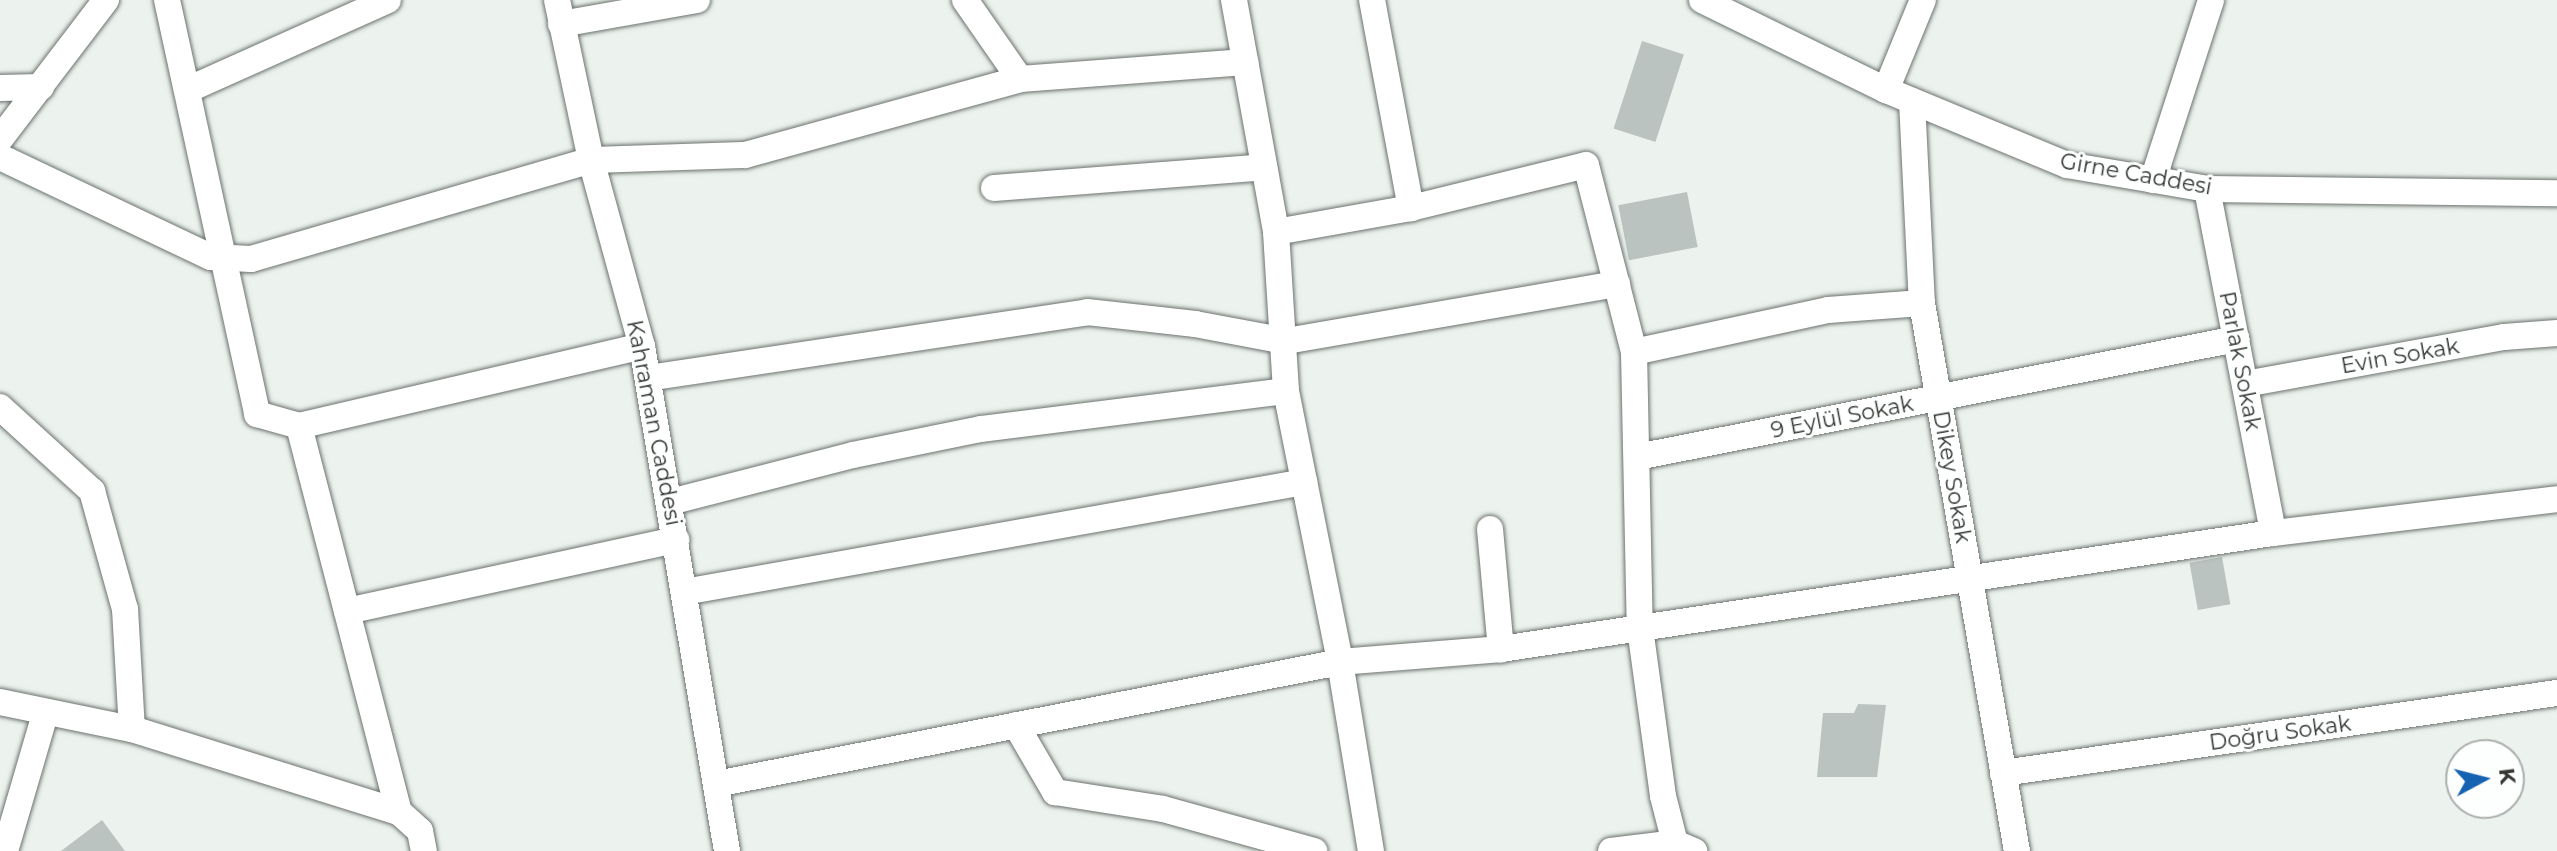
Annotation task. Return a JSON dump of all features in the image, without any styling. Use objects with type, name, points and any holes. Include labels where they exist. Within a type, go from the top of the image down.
[{"type":"street","points":[[0,139],[106,0]]},
{"type":"street","points":[[167,0],[226,258],[257,414],[299,426],[642,346]]},
{"type":"street","points":[[187,90],[388,0]]},
{"type":"street","points":[[559,12],[697,0]]},
{"type":"street","points":[[965,0],[1020,79]]},
{"type":"street","points":[[1234,0],[1276,232],[1286,341],[1286,391],[1340,662],[1371,851]]},
{"type":"street","points":[[1372,0],[1411,208]]},
{"type":"street","name":"Girne Caddesi","points":[[1702,0],[1886,90],[2067,165],[2207,189],[2557,193]]},
{"type":"street","points":[[1886,90],[1923,0]]},
{"type":"street","points":[[2153,180],[2211,0]]},
{"type":"street","name":"Kahraman Caddesi","points":[[559,12],[591,160],[642,346],[727,851]]},
{"type":"street","points":[[0,157],[125,221],[211,257],[251,259],[310,246],[591,160],[745,155],[1020,79],[1245,62]]},
{"type":"street","points":[[0,88],[41,87]]},
{"type":"street","name":"Dikey Sokak","points":[[1912,101],[1922,303],[2017,851]]},
{"type":"street","points":[[1276,232],[1411,208],[1586,165],[1634,352],[1640,628],[1684,847],[1611,851]]},
{"type":"street","points":[[994,188],[1264,167]]},
{"type":"street","name":"Parlak Sokak","points":[[2207,189],[2273,533]]},
{"type":"street","points":[[648,378],[1087,312],[1195,324],[1286,341],[1617,284]]},
{"type":"street","points":[[1634,352],[1828,310],[1922,303]]},
{"type":"street","name":"Evin Sokak","points":[[2245,384],[2504,337],[2557,333]]},
{"type":"street","name":"9 Eylül Sokak","points":[[1637,457],[2236,339]]},
{"type":"street","points":[[670,502],[853,455],[981,429],[1286,391]]},
{"type":"street","points":[[0,407],[92,491],[125,609],[132,729]]},
{"type":"street","points":[[299,426],[399,812]]},
{"type":"street","points":[[684,592],[1304,482]]},
{"type":"street","points":[[716,784],[1340,662],[1501,649],[2273,533],[2557,499]]},
{"type":"street","points":[[1490,529],[1501,649]]},
{"type":"street","points":[[347,611],[676,540]]},
{"type":"street","name":"Doğru Sokak","points":[[2003,773],[2557,693]]},
{"type":"street","points":[[0,702],[45,714],[132,729],[399,812],[420,831],[424,851]]},
{"type":"street","points":[[5,851],[45,714]]},
{"type":"street","points":[[1016,725],[1055,792],[1163,809],[1314,851]]},
{"type":"building","points":[[1642,41],[1684,55],[1655,142],[1614,128]]},
{"type":"building","points":[[1687,192],[1698,247],[1629,260],[1618,205]]},
{"type":"building","points":[[2222,557],[2230,604],[2198,610],[2190,563]]},
{"type":"building","points":[[1858,704],[1886,705],[1877,777],[1817,777],[1823,713],[1854,713]]},
{"type":"building","points":[[102,820],[125,851],[61,851]]}]
